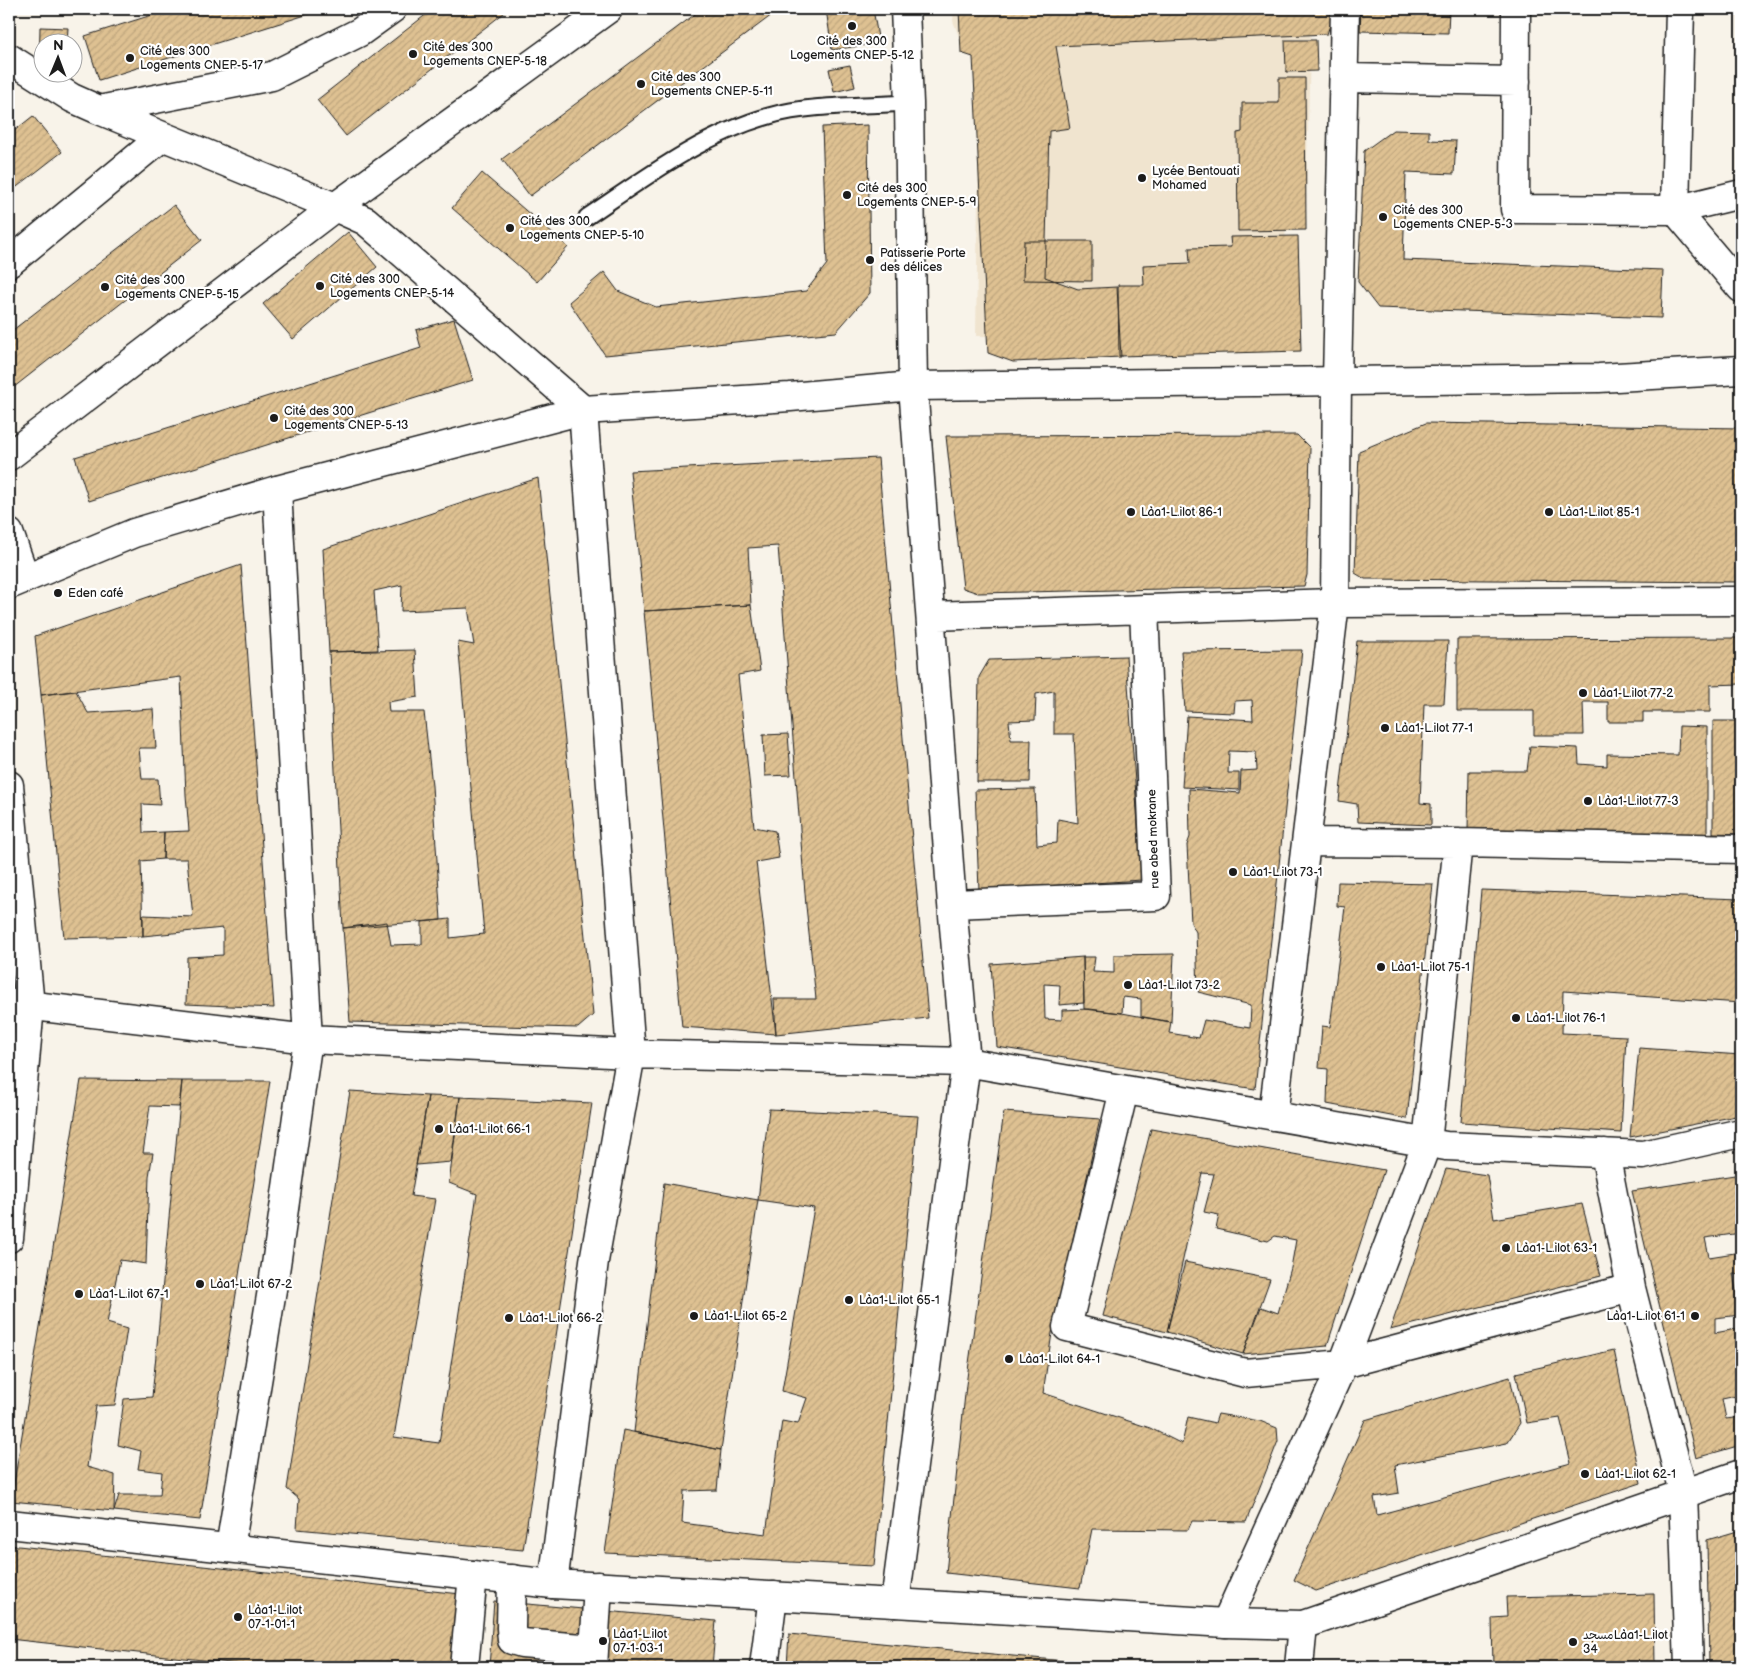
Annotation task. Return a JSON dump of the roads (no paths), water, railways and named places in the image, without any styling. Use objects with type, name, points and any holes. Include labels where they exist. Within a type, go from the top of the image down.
[{"type":"street","points":[[98,110],[272,76],[360,32],[392,9]]},
{"type":"street","points":[[9,456],[334,207],[608,9]]},
{"type":"street","points":[[895,1603],[966,1062],[952,904],[914,386],[909,103],[905,9]]},
{"type":"street","points":[[1273,1116],[1335,603],[1337,381],[1345,9]]},
{"type":"street","points":[[1516,9],[1515,209],[1675,210],[1741,194]]},
{"type":"street","points":[[1680,9],[1675,210],[1741,288]]},
{"type":"street","points":[[9,58],[72,98],[98,110],[366,221],[582,410],[630,1054],[594,1261],[553,1584]]},
{"type":"street","points":[[1344,78],[1516,81]]},
{"type":"street","points":[[9,263],[162,137]]},
{"type":"street","points":[[9,533],[17,581],[134,533],[277,490],[582,410],[790,397],[914,386],[1599,378],[1741,370]]},
{"type":"street","points":[[230,1548],[276,1265],[308,1039],[277,490]]},
{"type":"street","points":[[931,616],[1335,603],[1741,601]]},
{"type":"street","name":"rue abed mokrane","points":[[952,904],[1156,896],[1144,609]]},
{"type":"street","points":[[9,785],[19,1004],[9,1238]]},
{"type":"street","points":[[1307,842],[1741,849]]},
{"type":"street","points":[[1226,1623],[1343,1364],[1427,1143],[1458,843]]},
{"type":"street","points":[[19,1004],[308,1039],[630,1054],[966,1062],[1446,1146],[1643,1155],[1741,1133]]},
{"type":"street","points":[[1124,1090],[1068,1327],[1245,1373],[1343,1364],[1631,1288]]},
{"type":"street","points":[[1605,1153],[1631,1288],[1683,1492],[1689,1667]]},
{"type":"street","points":[[9,1524],[553,1584],[1226,1623],[1303,1625],[1683,1492],[1741,1474]]},
{"type":"street","points":[[464,1667],[473,1575]]},
{"type":"street","points":[[512,1579],[512,1640],[594,1658],[598,1586]]},
{"type":"street","points":[[764,1667],[773,1596]]},
{"type":"street","points":[[1299,1667],[1303,1625]]},
{"type":"lane","points":[[587,217],[673,160],[728,130],[770,115],[801,109],[909,103]]},
{"type":"place","name":"Cité des 300 Logements CNEP-5-12","points":[[852,26]]},
{"type":"place","name":"Cité des 300 Logements CNEP-5-18","points":[[413,54]]},
{"type":"place","name":"Cité des 300 Logements CNEP-5-17","points":[[130,58]]},
{"type":"place","name":"Cité des 300 Logements CNEP-5-11","points":[[641,84]]},
{"type":"place","name":"Lycée Bentouati Mohamed","points":[[1142,178]]},
{"type":"place","name":"Cité des 300 Logements CNEP-5-9","points":[[847,195]]},
{"type":"place","name":"Cité des 300 Logements CNEP-5-3","points":[[1383,217]]},
{"type":"place","name":"Cité des 300 Logements CNEP-5-10","points":[[510,228]]},
{"type":"place","name":"Patisserie Porte des délices","points":[[870,260]]},
{"type":"place","name":"Cité des 300 Logements CNEP-5-14","points":[[320,286]]},
{"type":"place","name":"Cité des 300 Logements CNEP-5-15","points":[[105,287]]},
{"type":"place","name":"Cité des 300 Logements CNEP-5-13","points":[[274,418]]},
{"type":"place","name":"Làa1-L.ilot 86-1","points":[[1131,512]]},
{"type":"place","name":"Làa1-L.ilot 85-1","points":[[1549,512]]},
{"type":"place","name":"Eden café","points":[[58,593]]},
{"type":"place","name":"Làa1-L.ilot 77-2","points":[[1583,693]]},
{"type":"place","name":"Làa1-L.ilot 77-1","points":[[1385,728]]},
{"type":"place","name":"Làa1-L.ilot 77-3","points":[[1588,801]]},
{"type":"place","name":"Làa1-L.ilot 73-1","points":[[1233,872]]},
{"type":"place","name":"Làa1-L.ilot 75-1","points":[[1381,967]]},
{"type":"place","name":"Làa1-L.ilot 73-2","points":[[1128,985]]},
{"type":"place","name":"Làa1-L.ilot 76-1","points":[[1516,1018]]},
{"type":"place","name":"Làa1-L.ilot 66-1","points":[[439,1129]]},
{"type":"place","name":"Làa1-L.ilot 63-1","points":[[1506,1248]]},
{"type":"place","name":"Làa1-L.ilot 67-2","points":[[200,1284]]},
{"type":"place","name":"Làa1-L.ilot 67-1","points":[[79,1294]]},
{"type":"place","name":"Làa1-L.ilot 65-1","points":[[849,1300]]},
{"type":"place","name":"Làa1-L.ilot 65-2","points":[[694,1316]]},
{"type":"place","name":"Làa1-L.ilot 61-1","points":[[1695,1316]]},
{"type":"place","name":"Làa1-L.ilot 66-2","points":[[509,1318]]},
{"type":"place","name":"Làa1-L.ilot 64-1","points":[[1009,1359]]},
{"type":"place","name":"Làa1-L.ilot 62-1","points":[[1585,1474]]},
{"type":"place","name":"Làa1-L.ilot 07-1-01-1","points":[[238,1617]]},
{"type":"place","name":"Làa1-L.ilot 07-1-03-1","points":[[603,1641]]},
{"type":"place","name":"مسجدLàa1-L.ilot 34","points":[[1573,1642]]}]
